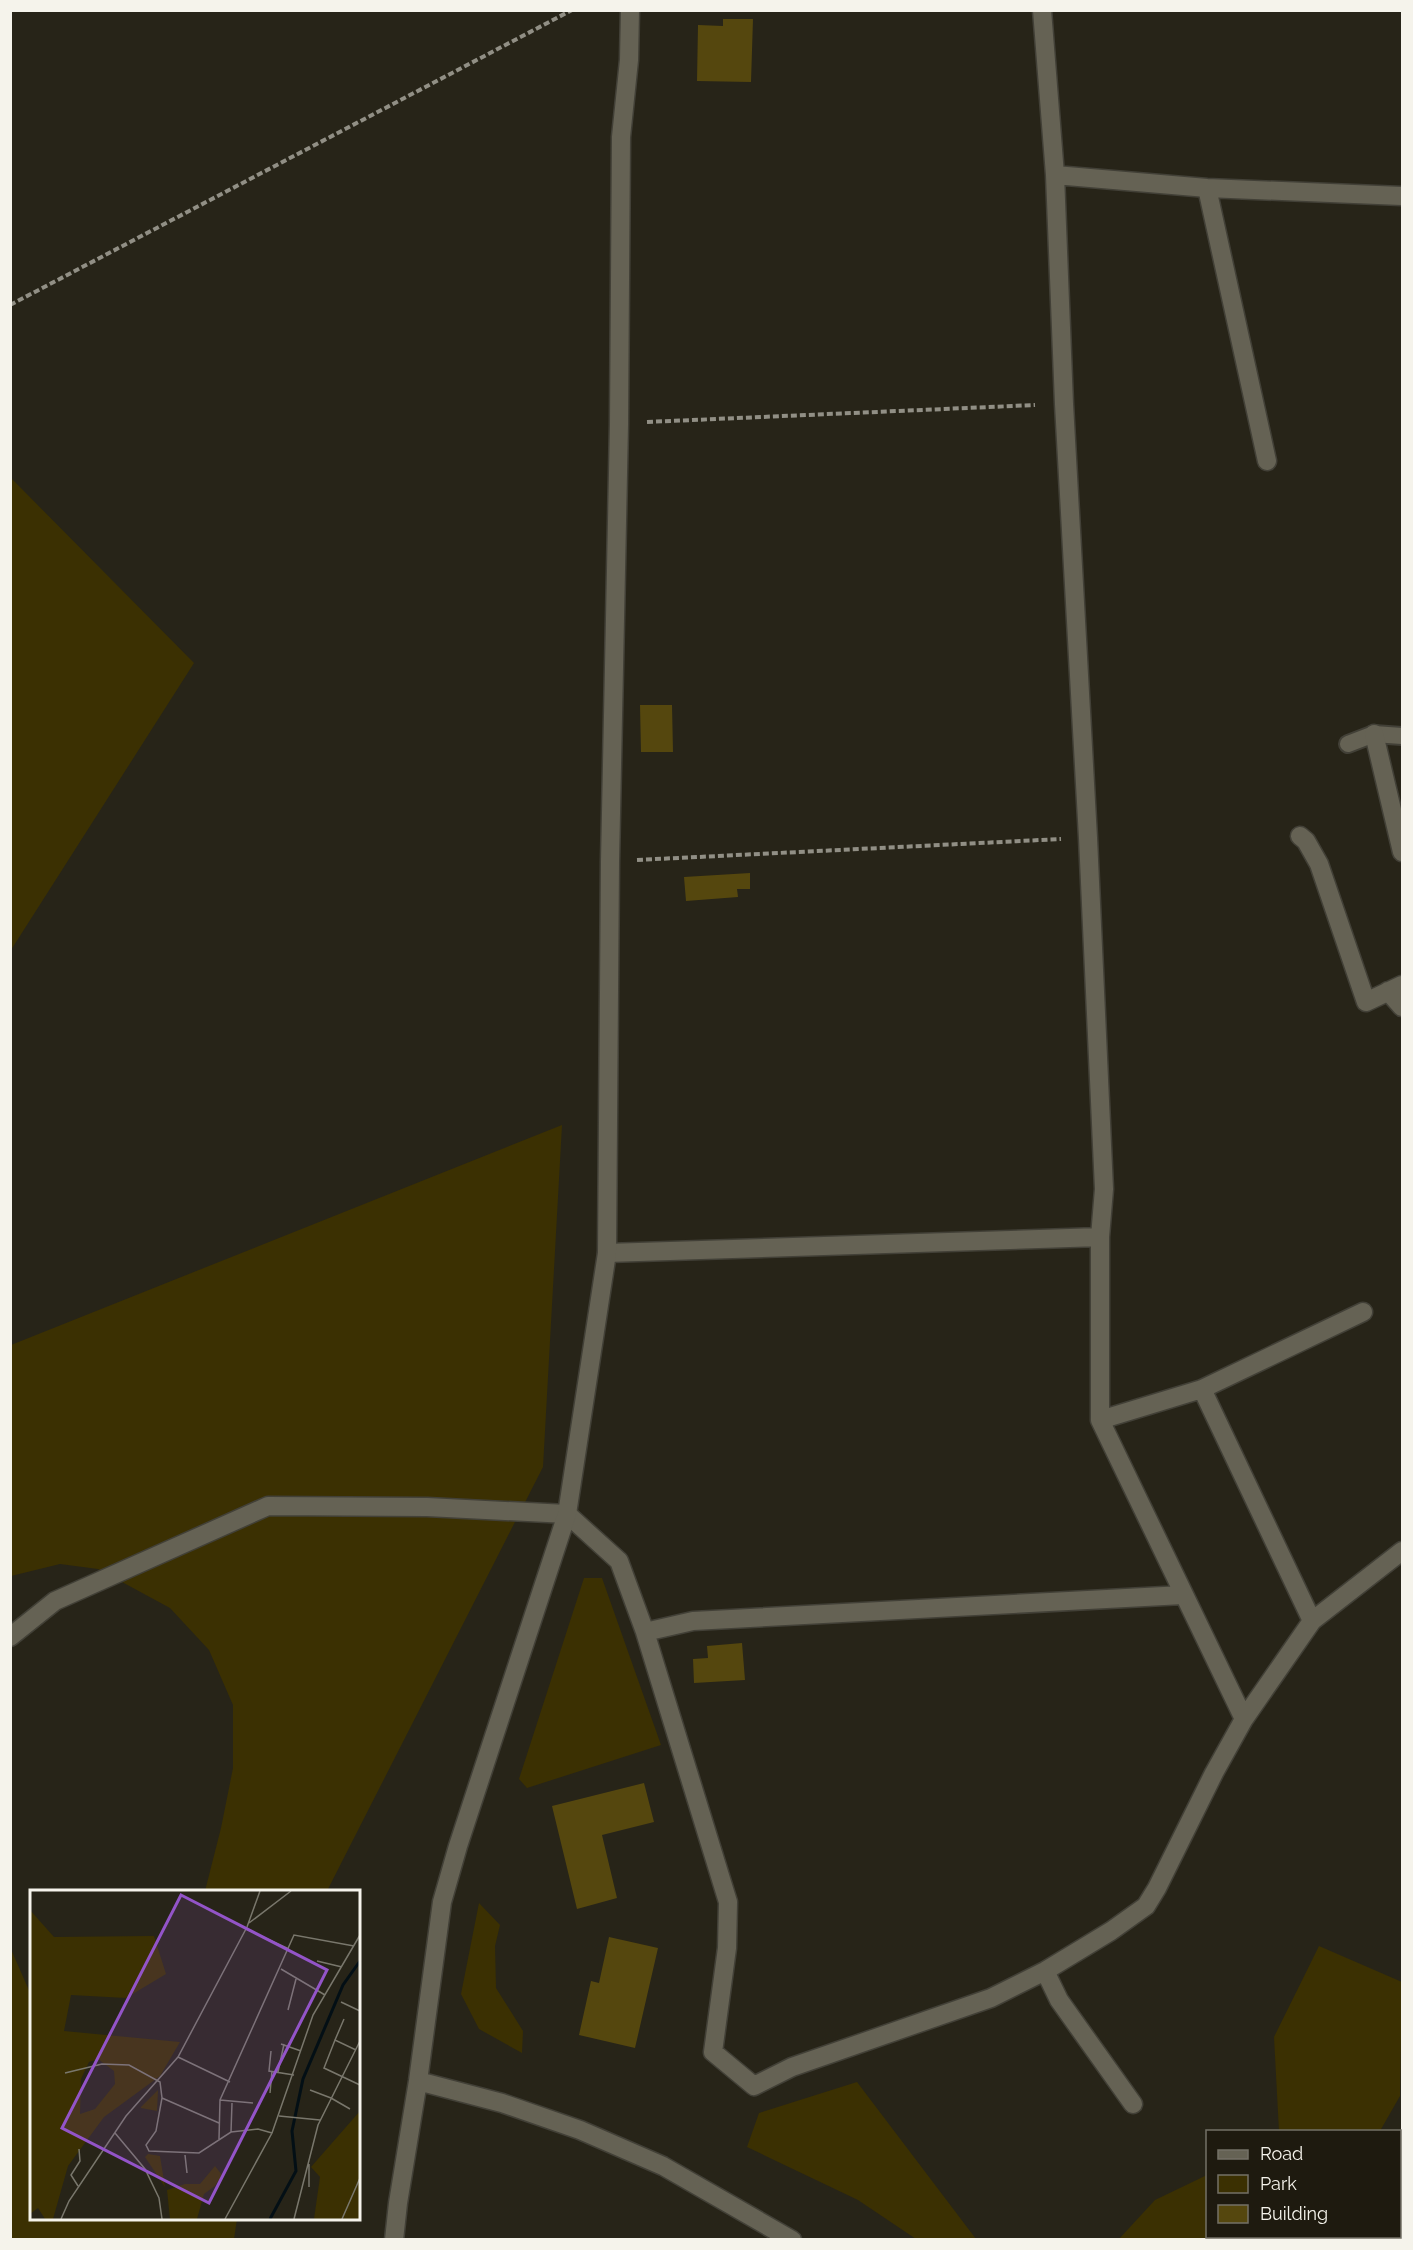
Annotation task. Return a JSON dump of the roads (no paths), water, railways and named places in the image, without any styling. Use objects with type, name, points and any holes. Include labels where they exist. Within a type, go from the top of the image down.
[{"type":"street","points":[[394,2240],[442,1902],[458,1846],[567,1514],[607,1253],[610,862],[619,424],[621,137],[629,60],[630,10]]},
{"type":"street","points":[[1042,10],[1055,176],[1064,404],[1088,838],[1104,1189],[1100,1237],[1100,1420],[1244,1719]]},
{"type":"street","points":[[1055,176],[1207,188],[1402,196]]},
{"type":"street","points":[[1207,188],[1267,461]]},
{"type":"street","points":[[1374,734],[1402,852]]},
{"type":"street","points":[[1300,836],[1319,864],[1365,1002],[1395,988],[1402,1007]]},
{"type":"street","points":[[607,1253],[1100,1237]]},
{"type":"street","points":[[1100,1420],[1202,1389],[1364,1312]]},
{"type":"street","points":[[1202,1389],[1312,1621]]},
{"type":"street","points":[[10,1636],[55,1601],[268,1506],[427,1507],[567,1514],[619,1561],[645,1632],[728,1902],[727,1948],[713,2052],[754,2086],[792,2067],[991,1998],[1045,1971],[1146,1906],[1158,1888],[1214,1773],[1244,1719],[1312,1621],[1402,1551]]},
{"type":"street","points":[[645,1632],[693,1621],[1183,1595]]},
{"type":"street","points":[[1045,1971],[1059,2000],[1132,2104]]},
{"type":"street","points":[[418,2081],[502,2103],[580,2130],[663,2166],[792,2240]]},
{"type":"lane","points":[[1348,744],[1374,734],[1402,735]]}]
